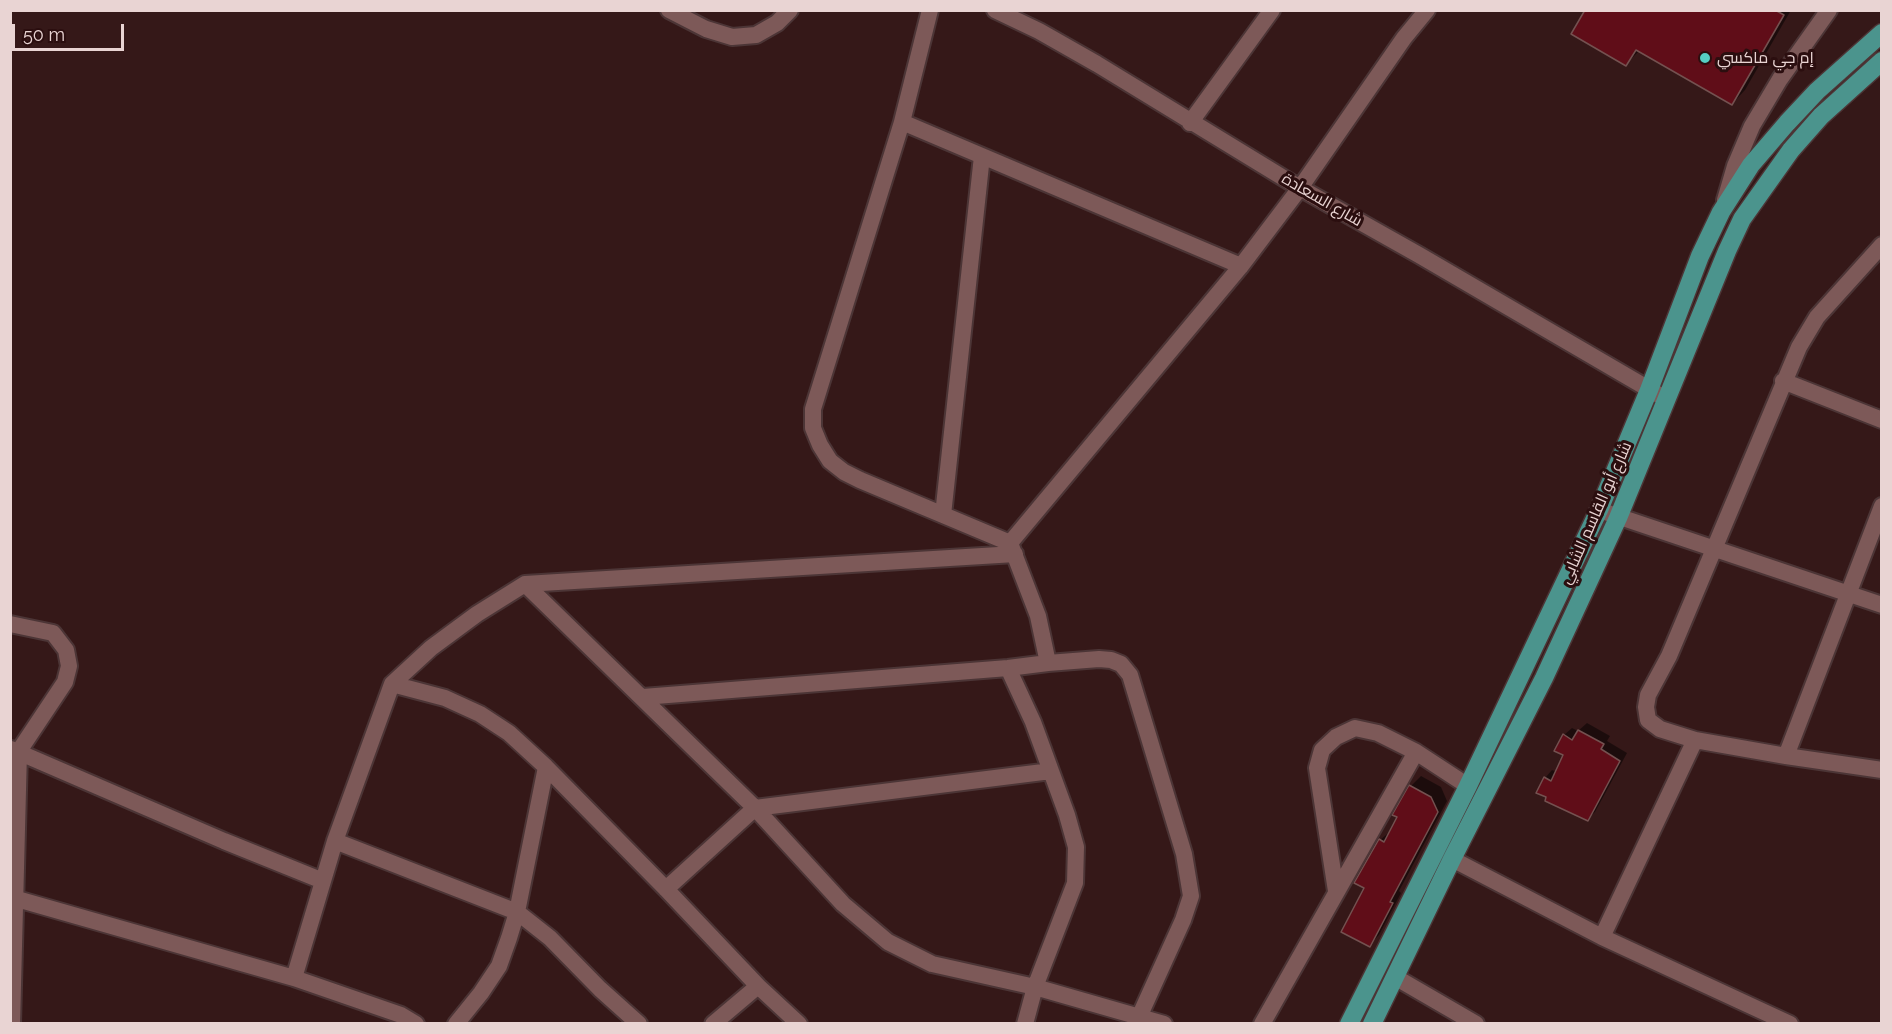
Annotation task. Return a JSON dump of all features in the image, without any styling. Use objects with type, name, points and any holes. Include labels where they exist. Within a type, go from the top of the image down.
[{"type":"main road","name":"شارع أبو القاسم الشابي","points":[[1349,1023],[1468,786],[1599,510],[1649,390],[1700,256],[1721,212],[1751,165],[1787,123],[1817,90],[1881,33]]},
{"type":"main road","name":"شارع أبو القاسم الشابي","points":[[1372,1023],[1544,678],[1618,518],[1742,219],[1798,141],[1821,116],[1881,61]]},
{"type":"street","points":[[669,10],[706,29],[732,37],[756,35],[777,23],[790,10]]},
{"type":"street","points":[[930,10],[902,122],[813,409],[813,428],[830,461],[844,472],[1013,548],[1038,616],[1048,663]]},
{"type":"street","name":"شارع السعادة","points":[[995,10],[1078,53],[1300,188],[1668,400]]},
{"type":"street","points":[[1190,123],[1272,10]]},
{"type":"street","points":[[294,978],[335,841],[392,684],[449,635],[477,614],[525,584],[1013,548],[1241,266],[1300,188],[1404,38],[1427,10]]},
{"type":"street","points":[[1721,212],[1744,141],[1780,79],[1826,15]]},
{"type":"street","points":[[902,122],[1241,266]]},
{"type":"street","points":[[943,515],[982,156]]},
{"type":"street","points":[[1881,245],[1817,317],[1799,347],[1669,656],[1648,695],[1646,707],[1648,720],[1660,729],[1695,740],[1881,770]]},
{"type":"street","points":[[1783,381],[1881,420]]},
{"type":"street","points":[[1786,756],[1881,506]]},
{"type":"street","points":[[1599,510],[1881,605]]},
{"type":"street","points":[[525,584],[755,808],[843,904],[888,942],[932,964],[1035,987],[1164,1023]]},
{"type":"street","points":[[10,624],[53,633],[66,650],[69,666],[65,682],[15,750],[12,1023]]},
{"type":"street","points":[[643,697],[1099,659],[1121,664],[1130,675],[1184,854],[1191,896],[1183,920],[1140,1015]]},
{"type":"street","points":[[1008,668],[1033,722],[1067,814],[1076,847],[1075,883],[1035,987],[1025,1023]]},
{"type":"street","points":[[392,684],[445,698],[480,714],[509,733],[666,888],[758,986],[799,1023]]},
{"type":"street","points":[[1336,891],[1317,768],[1323,750],[1336,737],[1355,728],[1378,733],[1416,752],[1468,786]]},
{"type":"street","points":[[1602,937],[1695,740]]},
{"type":"street","points":[[15,750],[224,841],[323,881]]},
{"type":"street","points":[[1262,1023],[1416,752]]},
{"type":"street","points":[[456,1023],[481,993],[499,966],[517,912],[546,767]]},
{"type":"street","points":[[666,888],[755,808],[1051,771]]},
{"type":"street","points":[[335,841],[517,912],[550,938],[600,989],[639,1023]]},
{"type":"street","points":[[1452,859],[1602,937],[1790,1023]]},
{"type":"street","points":[[13,898],[294,978],[399,1019],[416,1023]]},
{"type":"street","points":[[1395,977],[1476,1023]]},
{"type":"street","points":[[713,1023],[758,986]]},
{"type":"building","name":"إم جي ماكسي","points":[[1585,10],[1775,10],[1784,15],[1732,105],[1636,50],[1626,66],[1571,34]]},
{"type":"building","points":[[1578,730],[1604,744],[1601,749],[1620,761],[1588,821],[1545,801],[1546,797],[1536,793],[1544,777],[1551,781],[1563,755],[1554,751],[1563,734],[1572,740]]},
{"type":"building","points":[[1409,785],[1431,797],[1438,812],[1390,902],[1393,903],[1370,947],[1341,932],[1364,888],[1354,883],[1379,839],[1384,842],[1397,817],[1392,815]]},
{"type":"place","name":"إم جي ماكسي","points":[[1705,58]]}]
